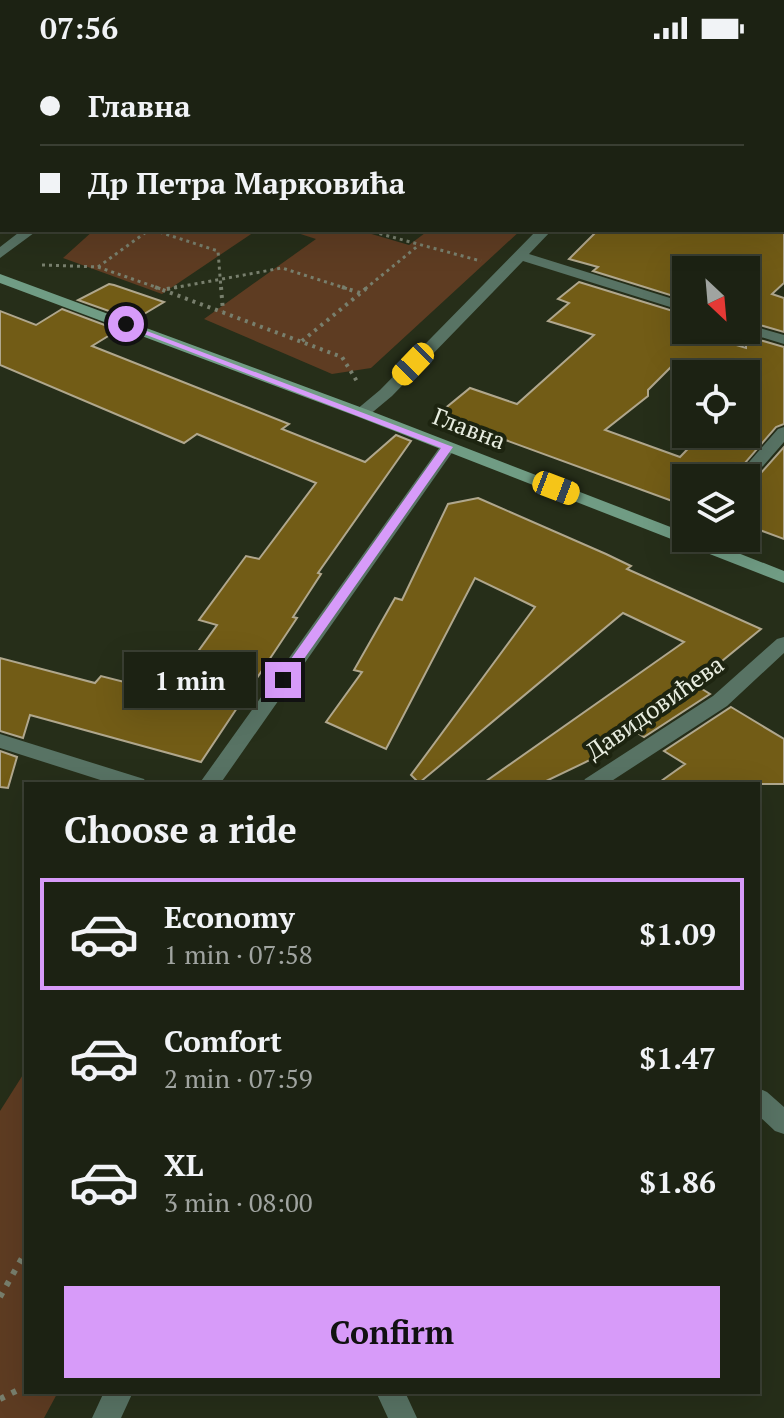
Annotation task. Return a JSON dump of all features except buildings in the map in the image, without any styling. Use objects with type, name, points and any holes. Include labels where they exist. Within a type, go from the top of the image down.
[{"type":"main road","name":"Главна","points":[[0,278],[672,532]]},
{"type":"main road","name":"Главна","points":[[722,552],[784,577]]},
{"type":"street","points":[[0,254],[28,232]]},
{"type":"street","points":[[362,413],[386,393],[543,232]]},
{"type":"street","points":[[521,256],[672,304]]},
{"type":"street","points":[[760,332],[784,340]]},
{"type":"street","points":[[755,464],[784,432]]},
{"type":"street","points":[[210,782],[448,447]]},
{"type":"street","name":"Давидовићева","points":[[595,782],[720,701],[784,643]]},
{"type":"street","points":[[0,741],[131,782]]},
{"type":"street","points":[[760,1101],[784,1123]]},
{"type":"street","points":[[106,1418],[118,1394]]},
{"type":"street","points":[[391,1394],[403,1418]]},
{"type":"path","points":[[98,267],[148,232]]},
{"type":"path","points":[[157,232],[218,251],[223,311]]},
{"type":"path","points":[[373,232],[480,261]]},
{"type":"path","points":[[301,341],[419,245]]},
{"type":"path","points":[[42,265],[98,267],[165,289],[342,357],[354,379]]},
{"type":"path","points":[[165,289],[282,268],[360,293]]},
{"type":"path","points":[[0,1297],[24,1255]]},
{"type":"path","points":[[0,1399],[24,1387]]},
{"type":"shaded area","points":[[92,232],[254,232],[162,294],[63,258]]},
{"type":"shaded area","points":[[294,232],[365,232],[409,245],[426,232],[519,232],[371,368],[332,374],[204,319],[316,239]]},
{"type":"shaded area","points":[[24,1073],[24,1394],[57,1394],[44,1418],[0,1418],[0,1111]]},
{"type":"route","points":[[126,324],[448,447],[283,680]]}]
